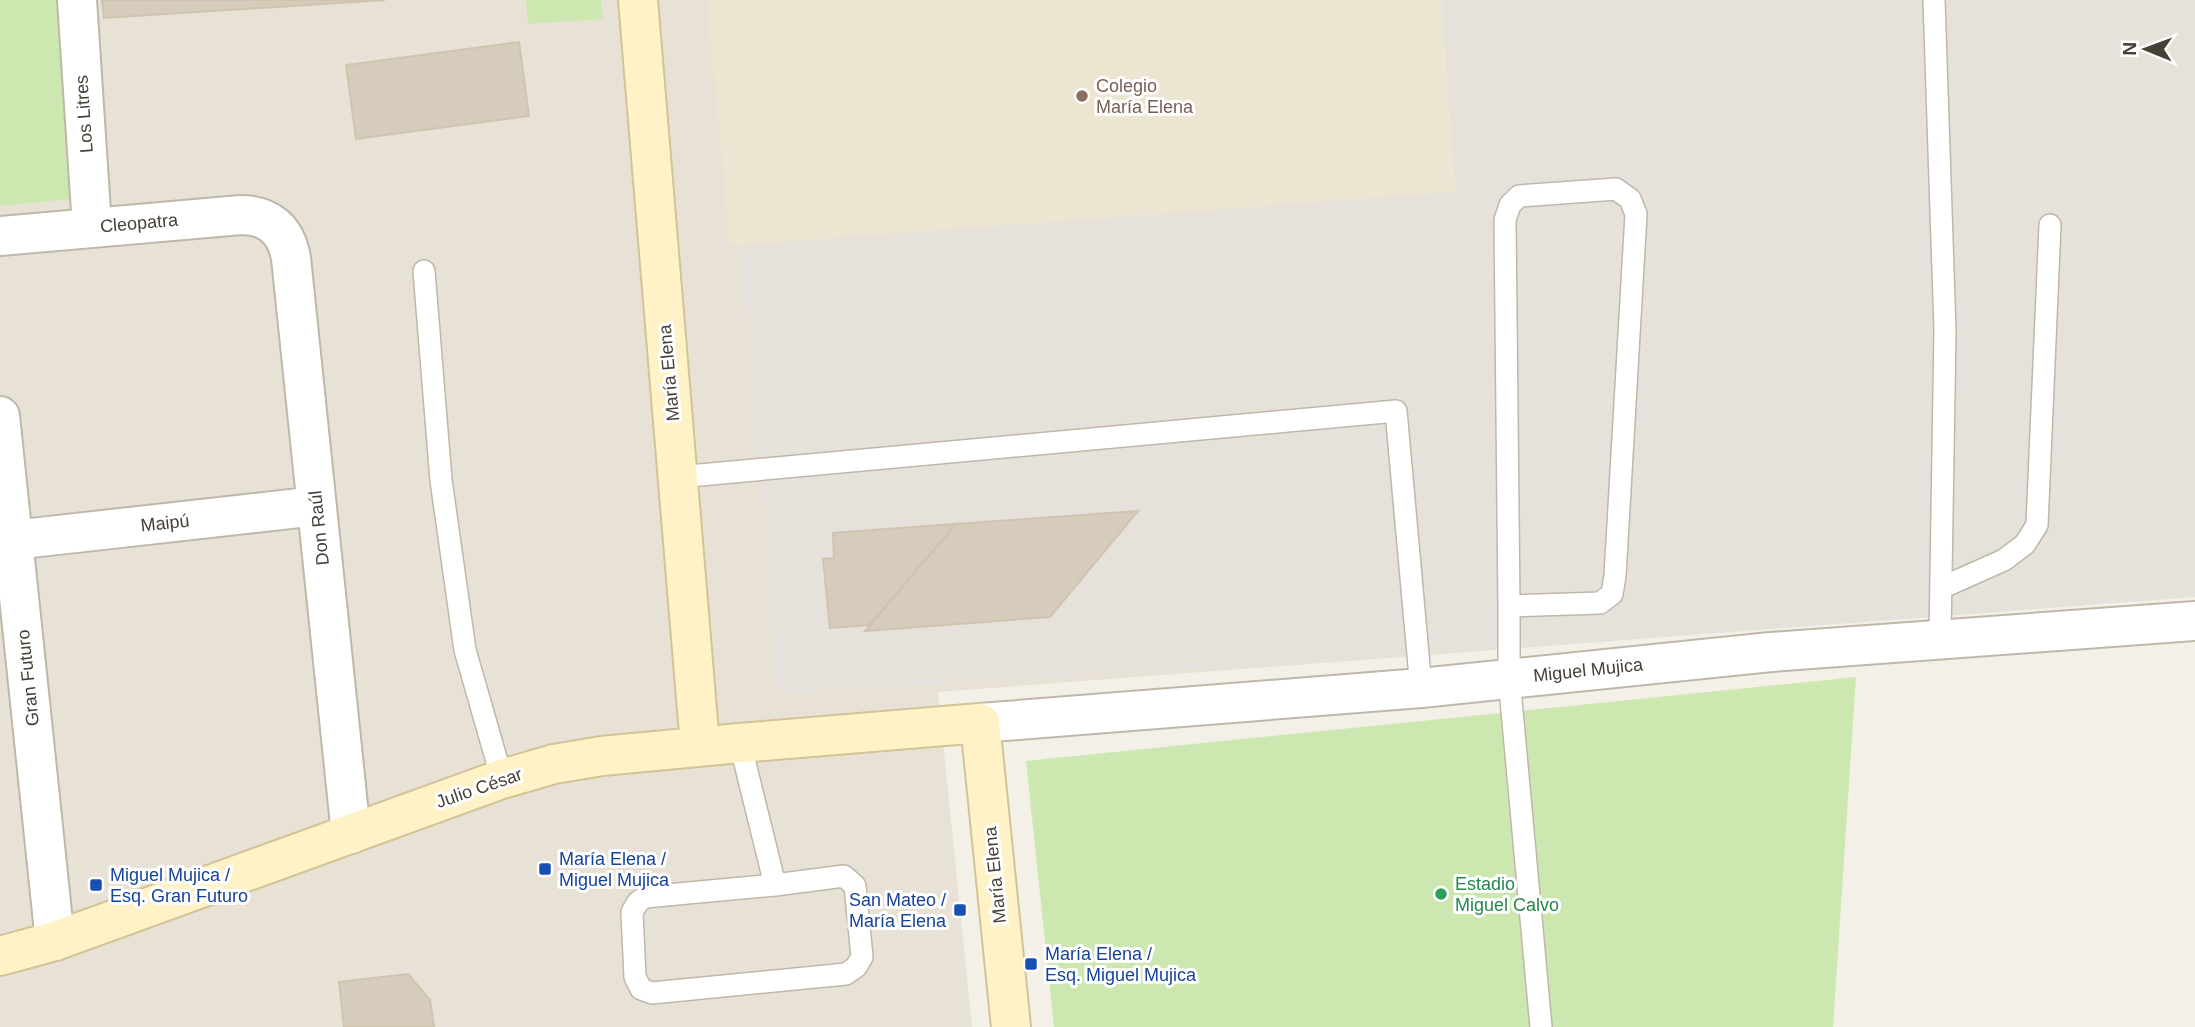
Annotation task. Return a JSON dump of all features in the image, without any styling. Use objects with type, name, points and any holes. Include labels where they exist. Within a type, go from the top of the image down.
[{"type":"street","name":"Los Litres","points":[[77,0],[92,228]]},
{"type":"street","name":"María Elena","points":[[638,0],[700,746]]},
{"type":"street","name":"Cleopatra","points":[[0,236],[241,215],[265,218],[276,225]]},
{"type":"street","name":"Don Raúl","points":[[276,225],[284,234],[291,258],[351,834]]},
{"type":"street","name":"Gran Futuro","points":[[0,416],[55,941]]},
{"type":"street","name":"Maipú","points":[[13,540],[317,506]]},
{"type":"street","name":"Miguel Mujica","points":[[980,723],[1421,688],[1940,638],[2195,621]]},
{"type":"street","name":"María Elena","points":[[980,723],[1011,1027]]},
{"type":"street","name":"Julio César","points":[[0,956],[55,941],[502,779],[554,764],[700,746],[980,723]]},
{"type":"lane","points":[[1934,0],[1945,330],[1940,638]]},
{"type":"lane","points":[[1508,606],[1600,603],[1612,594],[1636,214],[1630,199],[1616,189],[1520,196],[1510,205],[1505,220],[1508,606],[1509,678],[1541,1027]]},
{"type":"lane","points":[[1941,588],[2004,561],[2025,544],[2037,525],[2049,225]]},
{"type":"lane","points":[[424,271],[441,480],[464,650],[502,779]]},
{"type":"lane","points":[[678,477],[1396,411],[1421,688]]},
{"type":"lane","points":[[740,743],[775,885]]},
{"type":"lane","points":[[844,876],[850,880],[855,886],[862,957],[856,967],[846,974],[652,993],[641,989],[635,978],[632,912],[638,902],[645,897],[775,885],[844,876]]},
{"type":"shaded area","points":[[0,0],[1441,0],[1480,651],[938,692],[972,1027],[0,1027]]},
{"type":"shaded area","name":"Colegio María Elena","points":[[707,0],[1441,0],[1455,192],[730,246]]},
{"type":"shaded area","points":[[1441,0],[2195,0],[2195,597],[1480,651],[778,693],[740,245],[1455,192]]},
{"type":"green space","points":[[0,0],[57,0],[79,198],[0,206]]},
{"type":"green space","points":[[526,0],[601,0],[603,19],[528,24]]},
{"type":"green space","name":"Estadio Miguel Calvo","points":[[1856,677],[1833,1027],[1054,1027],[1026,761]]},
{"type":"building","points":[[102,0],[385,0],[104,18]]},
{"type":"building","points":[[519,42],[529,116],[356,139],[346,65]]},
{"type":"building","points":[[1138,511],[1050,617],[865,631],[956,524]]},
{"type":"building","points":[[956,524],[869,625],[830,628],[823,559],[834,558],[833,533]]},
{"type":"building","points":[[408,974],[430,1000],[434,1027],[344,1027],[339,982]]},
{"type":"place","name":"Colegio María Elena","points":[[1082,96]]},
{"type":"place","name":"María Elena / Miguel Mujica","points":[[545,869]]},
{"type":"place","name":"Miguel Mujica / Esq. Gran Futuro","points":[[96,885]]},
{"type":"place","name":"Estadio Miguel Calvo","points":[[1441,894]]},
{"type":"place","name":"San Mateo / María Elena","points":[[960,910]]},
{"type":"place","name":"María Elena / Esq. Miguel Mujica","points":[[1031,964]]}]
